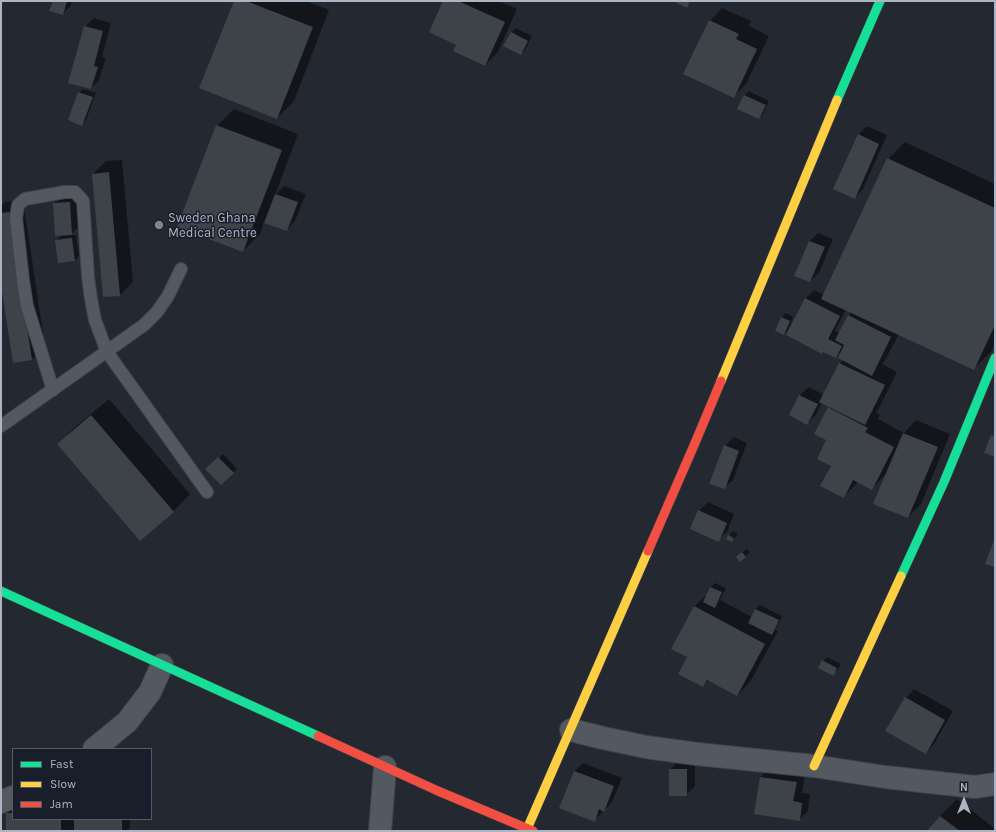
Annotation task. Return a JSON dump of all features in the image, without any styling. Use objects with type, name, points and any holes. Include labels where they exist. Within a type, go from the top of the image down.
[{"type":"street","points":[[1,591],[438,791],[530,830],[571,730],[695,443],[822,135],[880,1]]},
{"type":"street","points":[[814,766],[944,482],[995,358]]},
{"type":"street","points":[[95,748],[127,722],[150,692],[162,665]]},
{"type":"street","points":[[571,730],[646,747],[697,754],[814,766],[885,777],[975,787],[995,784]]},
{"type":"street","points":[[380,831],[385,767]]},
{"type":"street","points":[[1,802],[12,797]]},
{"type":"lane","points":[[53,390],[27,306],[16,218],[18,205],[25,199],[64,192],[75,192],[83,201],[88,277],[91,299],[95,320],[107,352],[207,492]]},
{"type":"lane","points":[[1,426],[144,325],[157,312],[168,296],[181,270]]},
{"type":"building","points":[[53,1],[67,1],[63,15],[49,11]]},
{"type":"building","points":[[234,1],[246,1],[313,27],[277,119],[199,88]]},
{"type":"building","points":[[443,1],[458,1],[505,22],[485,66],[453,51],[456,45],[429,32]]},
{"type":"building","points":[[673,1],[690,1],[687,8]]},
{"type":"building","points":[[709,20],[739,34],[736,39],[757,49],[734,98],[683,74]]},
{"type":"building","points":[[84,26],[103,31],[94,66],[98,67],[91,89],[68,83]]},
{"type":"building","points":[[511,32],[528,41],[521,55],[503,46]]},
{"type":"building","points":[[78,92],[93,97],[82,126],[68,120]]},
{"type":"building","points":[[744,95],[766,105],[759,119],[737,109]]},
{"type":"building","points":[[216,125],[282,150],[243,252],[177,227]]},
{"type":"building","points":[[858,134],[879,144],[855,199],[833,189]]},
{"type":"building","points":[[887,158],[995,208],[995,325],[974,370],[821,299]]},
{"type":"building","points":[[109,172],[120,296],[103,297],[92,174]]},
{"type":"building","points":[[275,194],[298,202],[287,231],[264,223]]},
{"type":"building","points":[[70,202],[72,235],[55,236],[53,203]]},
{"type":"building","points":[[10,212],[32,360],[13,363],[1,285],[1,213]]},
{"type":"building","points":[[72,238],[75,261],[58,263],[55,240]]},
{"type":"building","points":[[809,241],[825,247],[810,282],[794,276]]},
{"type":"building","points":[[805,298],[840,316],[828,339],[842,346],[836,358],[823,352],[822,354],[786,335]]},
{"type":"building","points":[[848,315],[891,337],[872,376],[838,358],[844,345],[835,340]]},
{"type":"building","points":[[781,317],[790,321],[784,335],[775,331]]},
{"type":"building","points":[[839,363],[885,385],[865,425],[819,402]]},
{"type":"building","points":[[799,395],[818,404],[807,425],[789,415]]},
{"type":"building","points":[[828,407],[868,428],[865,432],[894,447],[872,490],[853,480],[844,498],[820,486],[831,466],[817,459],[826,440],[814,434]]},
{"type":"building","points":[[91,415],[174,512],[140,541],[57,444]]},
{"type":"building","points":[[903,433],[938,447],[908,518],[873,504]]},
{"type":"building","points":[[991,435],[995,436],[995,457],[984,453]]},
{"type":"building","points":[[724,445],[739,451],[725,489],[709,484]]},
{"type":"building","points":[[218,457],[234,473],[221,485],[205,469]]},
{"type":"building","points":[[698,510],[727,523],[719,542],[690,529]]},
{"type":"building","points":[[728,535],[734,538],[732,542],[726,539]]},
{"type":"building","points":[[995,538],[995,567],[985,564]]},
{"type":"building","points":[[742,552],[746,557],[740,562],[736,557]]},
{"type":"building","points":[[710,587],[722,592],[715,608],[703,602]]},
{"type":"building","points":[[694,606],[765,644],[737,696],[707,680],[703,687],[678,674],[687,657],[671,649]]},
{"type":"building","points":[[755,609],[779,620],[772,635],[748,623]]},
{"type":"building","points":[[822,660],[837,668],[834,676],[818,668]]},
{"type":"building","points":[[905,697],[945,720],[926,754],[885,731]]},
{"type":"building","points":[[669,769],[687,769],[687,796],[669,796]]},
{"type":"building","points":[[574,771],[614,786],[604,812],[599,809],[595,822],[559,808]]},
{"type":"building","points":[[760,777],[797,782],[793,801],[802,803],[800,821],[754,814]]},
{"type":"building","points":[[6,813],[12,813],[12,820],[61,820],[61,831],[6,831]]},
{"type":"building","points":[[940,816],[960,831],[927,831]]},
{"type":"building","points":[[74,820],[122,820],[122,831],[74,831]]},
{"type":"traffic: fast","points":[[837,100],[880,1]]},
{"type":"traffic: fast","points":[[901,576],[944,482],[995,358]]},
{"type":"traffic: fast","points":[[1,591],[318,736]]},
{"type":"traffic: slow","points":[[721,381],[837,100]]},
{"type":"traffic: slow","points":[[527,829],[648,551]]},
{"type":"traffic: slow","points":[[814,766],[901,576]]},
{"type":"traffic: jam","points":[[648,551],[721,381]]},
{"type":"traffic: jam","points":[[318,736],[438,791],[533,831]]},
{"type":"place","name":"Sweden Ghana Medical Centre","points":[[159,225]]}]
